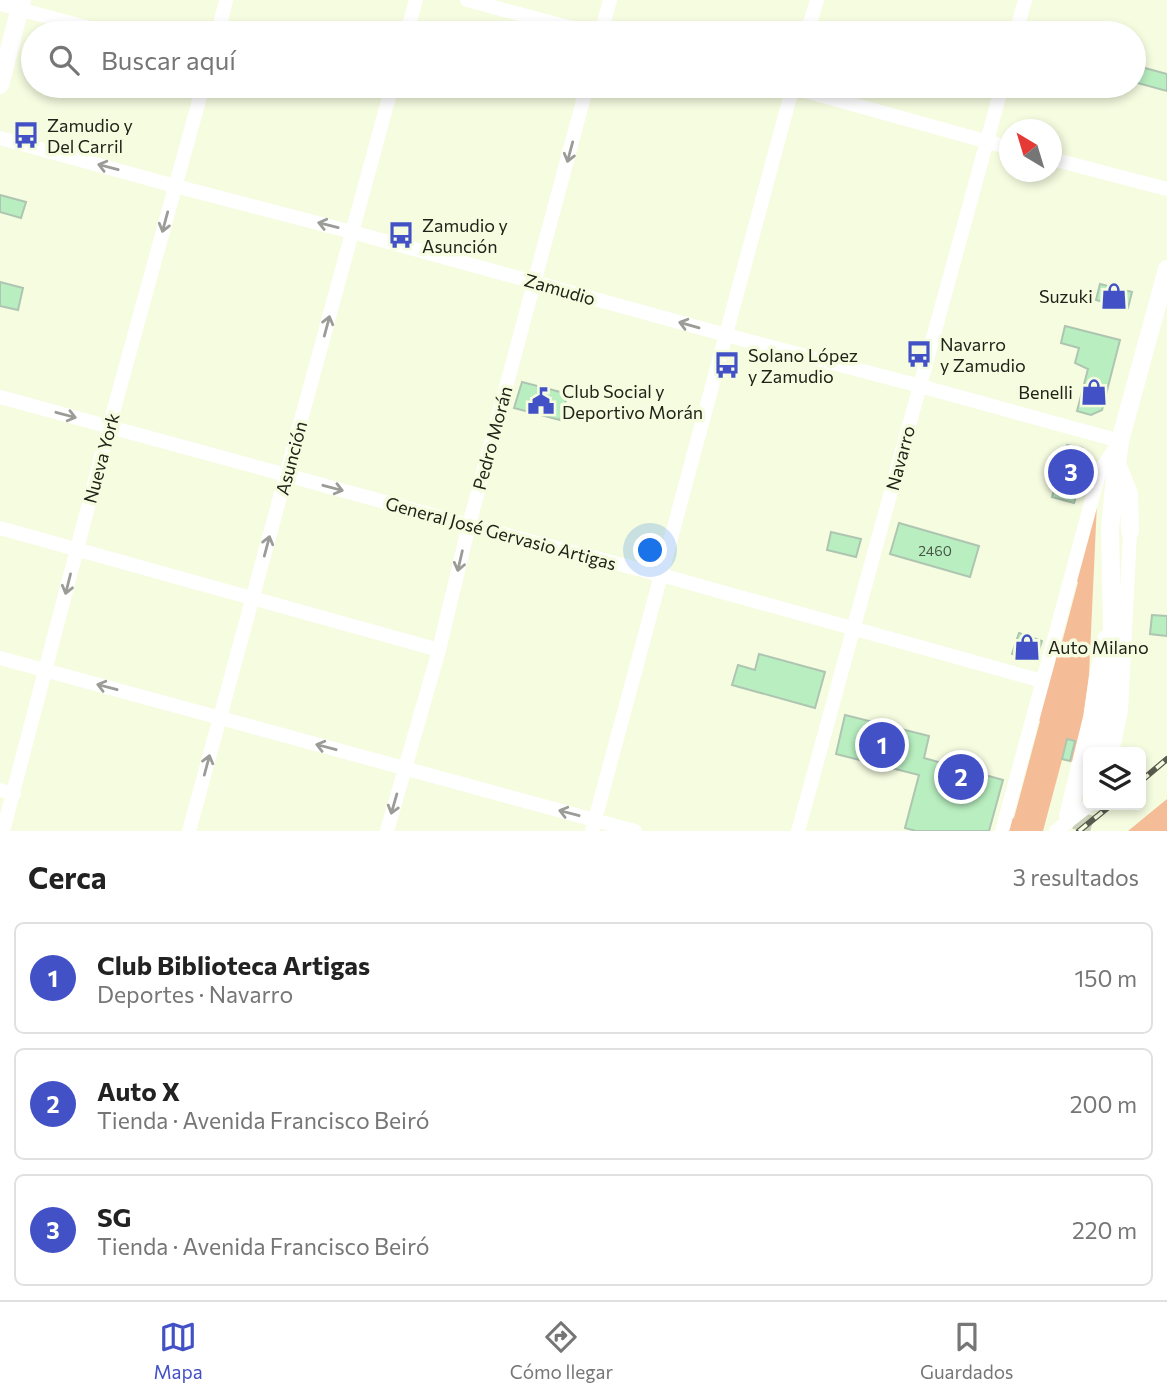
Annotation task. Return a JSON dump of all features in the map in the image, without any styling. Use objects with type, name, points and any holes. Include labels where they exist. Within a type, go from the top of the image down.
[{"type":"main road","points":[[0,85],[21,5]]},
{"type":"main road","points":[[1102,747],[1113,672],[1110,530],[1116,462],[1167,269]]},
{"type":"main road","points":[[1116,462],[1129,494],[1130,531]]},
{"type":"main road","points":[[1068,816],[1092,718],[1113,608]]},
{"type":"street","points":[[221,21],[226,0]]},
{"type":"street","points":[[410,21],[416,0]]},
{"type":"street","points":[[467,0],[546,21]]},
{"type":"street","points":[[604,21],[610,0]]},
{"type":"street","points":[[811,21],[817,0]]},
{"type":"street","points":[[1019,21],[1025,0]]},
{"type":"street","points":[[0,4],[21,5],[71,21]]},
{"type":"street","name":"Nueva York","points":[[4,831],[7,792],[46,670],[109,427],[200,98]]},
{"type":"street","name":"Asunción","points":[[189,831],[389,98]]},
{"type":"street","name":"Pedro Morán","points":[[387,831],[439,650],[469,524],[584,98]]},
{"type":"street","points":[[593,825],[788,98]]},
{"type":"street","points":[[833,98],[999,145]]},
{"type":"street","name":"Navarro","points":[[798,831],[999,98]]},
{"type":"street","name":"Zamudio","points":[[0,138],[1120,440]]},
{"type":"street","points":[[1062,162],[1167,190]]},
{"type":"street","name":"General José Gervasio Artigas","points":[[0,397],[1042,681]]},
{"type":"street","points":[[1002,831],[1097,481],[1120,440]]},
{"type":"street","points":[[0,528],[439,650]]},
{"type":"street","points":[[1113,747],[1121,711],[1130,531]]},
{"type":"street","points":[[0,658],[404,769],[593,825],[635,831]]},
{"type":"street","points":[[1056,831],[1083,810]]},
{"type":"shaded area","points":[[1097,503],[1089,675],[1074,762],[1062,760],[1043,831],[1009,831],[1009,818],[1014,818],[1040,721],[1036,720],[1057,645],[1061,646],[1078,582],[1074,580]]},
{"type":"shaded area","points":[[1167,799],[1167,831],[1128,831]]},
{"type":"building","points":[[1146,68],[1167,74],[1167,91],[1146,85]]},
{"type":"building","points":[[0,195],[26,202],[21,218],[0,212]]},
{"type":"building","points":[[0,282],[23,288],[18,310],[0,306]]},
{"type":"building","name":"Suzuki","points":[[1100,284],[1132,292],[1128,308],[1096,300]]},
{"type":"building","points":[[1065,326],[1120,340],[1102,410],[1091,415],[1077,411],[1088,369],[1075,363],[1079,348],[1061,343]]},
{"type":"building","name":"Club Social y Deportivo Morán","points":[[522,382],[568,394],[560,420],[514,408]]},
{"type":"building","points":[[1067,445],[1082,448],[1088,457],[1074,503],[1052,497]]},
{"type":"building","points":[[899,523],[979,546],[970,577],[890,554]]},
{"type":"building","points":[[831,532],[861,539],[856,557],[827,550]]},
{"type":"building","points":[[1152,615],[1167,616],[1167,636],[1150,634]]},
{"type":"building","name":"Auto Milano","points":[[1019,633],[1042,641],[1037,656],[1029,660],[1012,654]]},
{"type":"building","points":[[759,654],[825,672],[815,708],[732,685],[738,665],[755,670]]},
{"type":"building","points":[[845,715],[929,736],[924,758],[1003,780],[989,831],[916,831],[905,828],[919,775],[836,754]]},
{"type":"building","points":[[1067,739],[1075,741],[1070,761],[1062,759]]},
{"type":"tunnel","points":[[1081,831],[1087,810]]},
{"type":"railway","points":[[1146,777],[1167,759]]},
{"type":"railway","points":[[1079,831],[1105,810]]},
{"type":"place","name":"Zamudio y Del Carril","points":[[26,135]]},
{"type":"place","name":"Zamudio y Asunción","points":[[401,235]]},
{"type":"place","name":"Suzuki","points":[[1114,296]]},
{"type":"place","name":"Navarro y Zamudio","points":[[919,354]]},
{"type":"place","name":"Solano López y Zamudio","points":[[727,365]]},
{"type":"place","name":"Benelli","points":[[1094,392]]},
{"type":"place","name":"Club Social y Deportivo Morán","points":[[541,401]]},
{"type":"place","name":"SG","points":[[1071,472]]},
{"type":"place","name":"Auto Milano","points":[[1027,647]]},
{"type":"place","name":"Club Biblioteca Artigas","points":[[882,745]]},
{"type":"place","name":"Auto X","points":[[961,777]]}]
